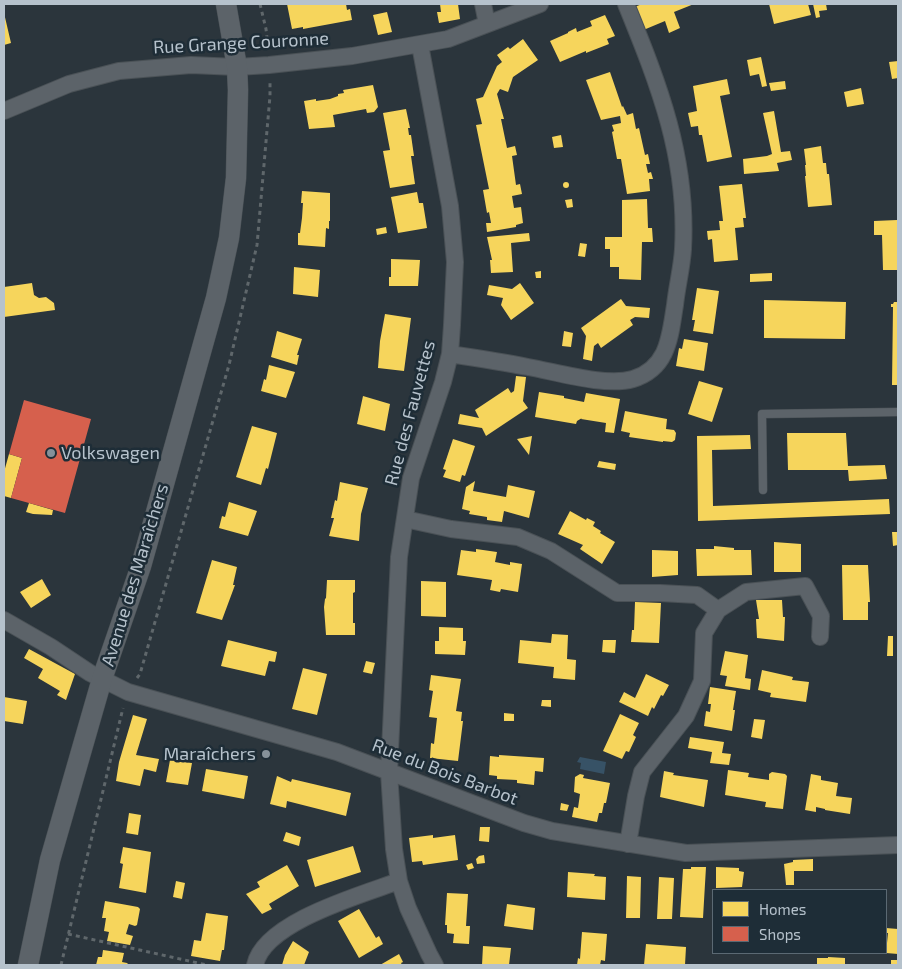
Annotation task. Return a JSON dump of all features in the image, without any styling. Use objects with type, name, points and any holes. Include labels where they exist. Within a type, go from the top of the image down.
[{"type":"street","name":"Avenue des Maraîchers","points":[[28,965],[50,860],[102,679],[141,566],[218,290],[229,238],[236,178],[238,90],[237,67],[226,4]]},
{"type":"street","points":[[483,4],[487,24]]},
{"type":"street","name":"Rue Grange Couronne","points":[[4,111],[68,84],[119,71],[191,65],[237,67],[352,56],[420,45],[448,39],[540,4]]},
{"type":"street","points":[[450,354],[589,378],[617,381],[632,379],[642,375],[664,355],[670,339],[683,248],[679,166],[663,100],[626,4]]},
{"type":"street","name":"Rue des Fauvettes","points":[[420,45],[450,206],[454,262],[452,325],[450,354],[411,478],[398,557],[389,772],[394,850],[399,880],[408,908],[435,965]]},
{"type":"street","points":[[405,519],[451,529],[518,536],[551,552],[617,593],[698,595],[718,610]]},
{"type":"street","points":[[628,844],[642,772],[686,716],[702,681],[704,634],[718,610],[746,592],[805,586],[821,616],[820,637]]},
{"type":"street","name":"Rue du Bois Barbot","points":[[4,620],[102,679],[128,692],[337,752],[524,823],[552,831],[686,853],[898,845]]},
{"type":"street","points":[[254,965],[257,956],[267,942],[292,924],[347,899],[399,880]]},
{"type":"lane","points":[[763,490],[762,414],[898,412]]},
{"type":"path","points":[[68,934],[207,965]]},
{"type":"water","points":[[580,757],[606,762],[604,774],[580,769],[581,763],[577,762]]},
{"type":"building: Homes","points":[[287,4],[346,4],[347,10],[350,9],[352,20],[303,29],[303,27],[292,29]]},
{"type":"building: Homes","points":[[440,4],[458,4],[460,19],[439,23],[437,12],[441,12]]},
{"type":"building: Homes","points":[[642,4],[694,4],[674,12],[680,28],[669,33],[665,21],[641,31],[632,8]]},
{"type":"building: Homes","points":[[769,4],[808,4],[811,15],[774,24]]},
{"type":"building: Homes","points":[[813,4],[826,4],[827,10],[819,11],[820,17],[816,18]]},
{"type":"building: Homes","points":[[387,12],[392,32],[378,35],[373,15]]},
{"type":"building: Homes","points":[[4,13],[11,43],[4,45]]},
{"type":"building: Homes","points":[[605,15],[615,36],[607,39],[609,44],[560,62],[550,41],[576,28],[577,32],[592,26],[590,21]]},
{"type":"building: Homes","points":[[523,39],[538,60],[513,77],[508,92],[500,89],[497,94],[504,119],[501,119],[507,148],[515,146],[517,155],[512,156],[516,185],[520,184],[522,194],[512,196],[514,208],[521,207],[523,223],[516,225],[516,227],[487,232],[486,223],[491,223],[489,212],[487,213],[483,190],[489,189],[476,125],[482,124],[476,99],[483,97],[497,66],[502,62],[497,55],[508,47],[510,49]]},
{"type":"building: Homes","points":[[761,57],[767,86],[762,87],[759,74],[750,76],[747,60]]},
{"type":"building: Homes","points":[[898,61],[898,78],[892,79],[889,62]]},
{"type":"building: Homes","points":[[610,72],[622,107],[627,115],[633,113],[636,129],[639,128],[645,155],[648,154],[650,164],[646,164],[648,173],[651,172],[653,179],[649,179],[650,191],[627,194],[621,159],[617,159],[612,132],[614,131],[612,125],[621,123],[620,116],[601,120],[586,80]]},
{"type":"building: Homes","points":[[727,79],[730,94],[720,96],[732,157],[707,162],[702,135],[699,135],[698,126],[691,127],[688,113],[697,111],[693,86]]},
{"type":"building: Homes","points":[[785,81],[786,89],[771,91],[769,83]]},
{"type":"building: Homes","points":[[373,85],[378,107],[374,112],[367,113],[366,109],[333,115],[335,127],[309,129],[304,101],[330,99],[344,93],[343,90]]},
{"type":"building: Homes","points":[[861,88],[864,104],[847,107],[844,92]]},
{"type":"building: Homes","points":[[406,109],[414,156],[411,156],[415,184],[390,188],[383,151],[390,150],[383,113]]},
{"type":"building: Homes","points":[[774,111],[781,152],[790,151],[792,160],[777,163],[779,171],[744,174],[743,159],[772,154],[763,113]]},
{"type":"building: Homes","points":[[561,135],[563,147],[554,148],[552,137]]},
{"type":"building: Homes","points":[[821,146],[823,163],[826,163],[827,174],[829,174],[832,205],[808,207],[804,149]]},
{"type":"building: Homes","points":[[566,182],[569,185],[566,188],[563,185]]},
{"type":"building: Homes","points":[[742,184],[746,218],[743,218],[744,227],[735,228],[738,260],[714,262],[712,239],[708,240],[707,231],[720,230],[719,221],[723,221],[719,186]]},
{"type":"building: Homes","points":[[302,191],[330,193],[330,221],[329,229],[326,228],[325,247],[298,245],[298,233],[300,233],[302,218]]},
{"type":"building: Homes","points":[[417,192],[419,203],[423,203],[427,228],[398,233],[391,197]]},
{"type":"building: Homes","points":[[572,199],[573,207],[567,208],[565,200]]},
{"type":"building: Homes","points":[[647,199],[648,228],[652,228],[653,242],[642,242],[641,280],[619,279],[619,267],[610,267],[610,249],[605,249],[605,237],[622,237],[622,200]]},
{"type":"building: Homes","points":[[897,220],[898,270],[883,270],[882,235],[874,235],[874,221]]},
{"type":"building: Homes","points":[[386,227],[387,233],[377,235],[376,229]]},
{"type":"building: Homes","points":[[529,233],[530,241],[511,243],[513,272],[491,273],[490,260],[492,260],[487,237]]},
{"type":"building: Homes","points":[[580,243],[587,244],[585,257],[578,256]]},
{"type":"building: Homes","points":[[391,259],[420,260],[418,286],[389,286]]},
{"type":"building: Homes","points":[[294,267],[320,270],[318,297],[293,294]]},
{"type":"building: Homes","points":[[541,271],[541,278],[536,278],[535,272]]},
{"type":"building: Homes","points":[[772,273],[772,281],[750,282],[750,274]]},
{"type":"building: Homes","points":[[32,283],[34,295],[39,298],[46,297],[54,303],[55,310],[4,317],[4,287]]},
{"type":"building: Homes","points":[[520,283],[534,303],[511,320],[501,305],[503,298],[487,295],[489,285],[512,289]]},
{"type":"building: Homes","points":[[697,288],[719,291],[713,334],[693,331],[695,320],[692,320]]},
{"type":"building: Homes","points":[[621,299],[626,306],[650,308],[649,318],[635,317],[630,320],[633,325],[601,348],[598,343],[594,346],[592,361],[583,359],[586,336],[581,328]]},
{"type":"building: Homes","points":[[764,300],[846,302],[845,339],[764,338]]},
{"type":"building: Homes","points":[[898,302],[898,385],[892,385],[893,307],[891,307],[891,304]]},
{"type":"building: Homes","points":[[385,314],[411,318],[404,371],[378,368]]},
{"type":"building: Homes","points":[[277,331],[302,339],[297,355],[299,355],[297,365],[271,357]]},
{"type":"building: Homes","points":[[564,331],[573,333],[571,347],[562,346]]},
{"type":"building: Homes","points":[[684,339],[708,343],[704,371],[676,366],[679,348],[682,349]]},
{"type":"building: Homes","points":[[269,365],[295,372],[286,398],[261,391],[264,379],[266,380]]},
{"type":"building: Homes","points":[[516,376],[526,377],[523,401],[528,408],[486,436],[482,428],[458,424],[460,414],[479,418],[475,410],[508,388],[511,393],[514,391]]},
{"type":"building: Homes","points":[[699,381],[723,388],[712,422],[688,414]]},
{"type":"building: Homes","points":[[539,392],[564,396],[564,398],[584,402],[586,393],[620,399],[614,433],[605,432],[606,423],[582,418],[577,421],[576,424],[535,417]]},
{"type":"building: Homes","points":[[363,396],[390,404],[385,431],[357,424]]},
{"type":"building: Homes","points":[[625,411],[667,419],[666,429],[674,430],[676,433],[675,440],[663,442],[629,437],[630,433],[621,431]]},
{"type":"building: Homes","points":[[252,426],[277,433],[268,469],[266,468],[261,485],[236,477]]},
{"type":"building: Homes","points":[[787,433],[846,433],[848,466],[885,465],[887,479],[849,481],[848,470],[788,470]]},
{"type":"building: Homes","points":[[750,435],[751,449],[712,450],[713,506],[889,499],[890,514],[698,521],[697,436]]},
{"type":"building: Homes","points":[[532,436],[529,455],[517,439]]},
{"type":"building: Homes","points":[[453,439],[475,446],[465,476],[462,475],[460,482],[443,477],[446,470],[443,469]]},
{"type":"building: Homes","points":[[9,454],[22,458],[11,498],[4,496],[4,472]]},
{"type":"building: Homes","points":[[599,461],[616,464],[615,470],[597,467]]},
{"type":"building: Homes","points":[[475,481],[473,491],[506,497],[508,485],[535,491],[529,518],[504,511],[502,522],[487,520],[487,517],[469,514],[470,511],[462,509],[466,487]]},
{"type":"building: Homes","points":[[340,482],[368,488],[361,514],[359,541],[329,536],[334,518],[331,518],[335,500],[337,501]]},
{"type":"building: Homes","points":[[229,502],[257,511],[248,536],[219,528],[222,516],[225,517]]},
{"type":"building: Homes","points":[[29,503],[53,510],[52,515],[26,512]]},
{"type":"building: Homes","points":[[570,511],[586,520],[587,518],[595,522],[593,526],[601,531],[600,533],[615,542],[602,564],[580,549],[583,545],[558,534]]},
{"type":"building: Homes","points":[[892,532],[897,532],[898,545],[893,546]]},
{"type":"building: Homes","points":[[774,542],[801,544],[801,572],[774,572]]},
{"type":"building: Homes","points":[[714,546],[734,548],[734,550],[751,550],[752,575],[697,576],[696,549],[714,549]]},
{"type":"building: Homes","points":[[476,549],[497,552],[495,562],[510,565],[510,562],[522,564],[518,592],[501,589],[500,592],[490,590],[492,580],[457,575],[461,550],[476,552]]},
{"type":"building: Homes","points":[[652,550],[678,551],[678,575],[652,577]]},
{"type":"building: Homes","points":[[212,560],[237,567],[233,585],[235,585],[222,620],[196,613]]},
{"type":"building: Homes","points":[[842,565],[868,565],[870,602],[868,602],[868,620],[843,620]]},
{"type":"building: Homes","points":[[42,579],[51,595],[31,608],[20,592]]},
{"type":"building: Homes","points":[[327,580],[355,580],[353,623],[355,623],[355,635],[326,635],[324,607]]},
{"type":"building: Homes","points":[[421,581],[446,582],[446,617],[421,616]]},
{"type":"building: Homes","points":[[756,600],[782,600],[783,617],[785,617],[784,641],[757,638],[756,619],[759,619]]},
{"type":"building: Homes","points":[[635,602],[661,603],[659,643],[631,642],[632,630],[634,630]]},
{"type":"building: Homes","points":[[439,627],[463,628],[463,641],[466,641],[465,655],[435,654],[435,641],[439,641]]},
{"type":"building: Homes","points":[[552,634],[568,635],[567,659],[576,660],[575,680],[553,678],[554,667],[518,663],[520,640],[551,643]]},
{"type":"building: Homes","points":[[888,636],[893,636],[893,656],[887,656]]},
{"type":"building: Homes","points":[[228,640],[277,652],[275,662],[269,661],[265,676],[221,666]]},
{"type":"building: Homes","points":[[603,640],[616,640],[615,653],[602,652]]},
{"type":"building: Homes","points":[[29,649],[75,674],[66,700],[57,695],[60,691],[38,678],[43,669],[24,658]]},
{"type":"building: Homes","points":[[725,651],[748,655],[745,678],[751,679],[750,690],[725,686],[727,676],[720,675]]},
{"type":"building: Homes","points":[[366,661],[375,663],[372,674],[363,672]]},
{"type":"building: Homes","points":[[303,668],[327,674],[317,715],[292,709]]},
{"type":"building: Homes","points":[[762,670],[793,677],[792,680],[809,682],[806,702],[770,697],[771,693],[758,690]]},
{"type":"building: Homes","points":[[646,674],[669,685],[654,709],[652,707],[648,716],[619,702],[624,692],[635,698]]},
{"type":"building: Homes","points":[[431,675],[461,679],[456,711],[462,712],[461,721],[463,721],[458,761],[430,758],[431,743],[434,744],[437,718],[429,717],[433,691],[429,690]]},
{"type":"building: Homes","points":[[710,687],[736,691],[732,731],[704,726],[706,711],[710,712],[711,704],[708,704]]},
{"type":"building: Homes","points":[[4,697],[27,701],[23,724],[4,721]]},
{"type":"building: Homes","points":[[542,700],[551,700],[551,707],[541,706]]},
{"type":"building: Homes","points":[[504,713],[514,714],[514,721],[504,721]]},
{"type":"building: Homes","points":[[620,714],[639,723],[633,735],[636,737],[629,752],[626,751],[622,759],[603,751]]},
{"type":"building: Homes","points":[[133,715],[147,719],[136,755],[159,759],[156,772],[144,769],[140,786],[116,781],[119,762]]},
{"type":"building: Homes","points":[[754,719],[765,720],[762,739],[751,737]]},
{"type":"building: Homes","points":[[690,737],[724,742],[722,753],[731,754],[729,765],[710,763],[712,752],[688,748]]},
{"type":"building: Homes","points":[[499,755],[544,758],[543,772],[535,771],[534,785],[517,783],[517,780],[497,779],[497,776],[489,775],[490,756],[499,757]]},
{"type":"building: Homes","points":[[170,760],[192,763],[188,785],[166,782]]},
{"type":"building: Homes","points":[[206,769],[248,776],[244,799],[202,791]]},
{"type":"building: Homes","points":[[728,770],[749,773],[748,777],[769,780],[769,774],[772,772],[785,774],[787,776],[783,809],[765,807],[766,802],[725,795]]},
{"type":"building: Homes","points":[[664,771],[674,773],[673,775],[708,780],[704,807],[660,797]]},
{"type":"building: Homes","points":[[580,774],[584,775],[583,778],[610,783],[606,803],[604,803],[602,813],[599,813],[597,822],[572,817],[574,807],[578,808],[580,794],[574,792],[575,777]]},
{"type":"building: Homes","points":[[811,774],[821,776],[821,780],[838,783],[836,796],[852,798],[850,814],[816,807],[816,812],[805,810]]},
{"type":"building: Homes","points":[[277,776],[291,782],[292,779],[351,793],[346,816],[287,801],[286,808],[270,804]]},
{"type":"building: Homes","points":[[561,803],[569,805],[567,811],[560,810]]},
{"type":"building: Homes","points":[[129,813],[141,815],[138,835],[126,833]]},
{"type":"building: Homes","points":[[480,827],[490,827],[489,842],[479,841]]},
{"type":"building: Homes","points":[[286,832],[301,837],[299,846],[283,841]]},
{"type":"building: Homes","points":[[433,835],[433,838],[455,835],[458,860],[423,865],[422,861],[412,862],[409,838]]},
{"type":"building: Homes","points":[[353,846],[361,872],[315,887],[307,860]]},
{"type":"building: Homes","points":[[123,847],[151,852],[146,893],[119,888],[123,864],[120,863]]},
{"type":"building: Homes","points":[[484,855],[485,863],[477,864],[476,859]]},
{"type":"building: Homes","points":[[813,859],[813,871],[794,871],[794,885],[786,885],[784,864],[793,862],[793,860]]},
{"type":"building: Homes","points":[[472,863],[474,868],[468,870],[466,865]]},
{"type":"building: Homes","points":[[287,865],[299,886],[269,904],[272,909],[262,914],[246,894],[260,887],[257,882]]},
{"type":"building: Homes","points":[[691,867],[706,867],[703,918],[680,917],[683,869],[691,869]]},
{"type":"building: Homes","points":[[716,867],[739,868],[739,871],[744,872],[742,887],[716,888]]},
{"type":"building: Homes","points":[[568,872],[595,874],[594,876],[606,877],[605,900],[567,897]]},
{"type":"building: Homes","points":[[627,876],[641,877],[640,918],[626,918]]},
{"type":"building: Homes","points":[[659,877],[674,878],[672,919],[657,919]]},
{"type":"building: Homes","points":[[176,881],[185,883],[182,899],[173,897]]},
{"type":"building: Homes","points":[[447,893],[468,894],[466,926],[470,926],[469,944],[453,943],[454,934],[447,933],[447,925],[445,925]]},
{"type":"building: Homes","points":[[105,901],[138,907],[140,909],[137,925],[129,924],[126,934],[133,936],[130,945],[107,941],[109,932],[104,931],[106,918],[102,918]]},
{"type":"building: Homes","points":[[507,904],[535,908],[533,930],[504,926]]},
{"type":"building: Homes","points":[[359,909],[376,938],[379,936],[383,944],[359,958],[338,921]]},
{"type":"building: Homes","points":[[206,913],[228,916],[224,950],[222,950],[220,961],[191,956],[194,940],[201,941]]},
{"type":"building: Homes","points":[[887,928],[898,929],[898,954],[887,953]]},
{"type":"building: Homes","points":[[582,932],[607,934],[605,961],[601,960],[600,965],[577,965],[578,958],[580,959]]},
{"type":"building: Homes","points":[[293,941],[309,952],[304,965],[282,965],[285,955]]},
{"type":"building: Homes","points":[[646,944],[686,947],[685,965],[644,965]]},
{"type":"building: Homes","points":[[483,946],[511,948],[509,965],[482,965]]},
{"type":"building: Homes","points":[[103,950],[124,953],[122,962],[129,965],[96,965],[98,957],[102,957]]},
{"type":"building: Homes","points":[[399,954],[403,962],[401,963],[402,965],[380,965]]},
{"type":"building: Homes","points":[[817,958],[845,958],[845,965],[817,965]]},
{"type":"building: Homes","points":[[891,960],[898,960],[898,965],[891,965]]},
{"type":"building: Shops","points":[[24,400],[91,419],[65,513],[11,498],[22,458],[9,454]]},
{"type":"place","name":"Volkswagen","points":[[51,453]]},
{"type":"place","name":"Maraîchers","points":[[266,754]]}]
